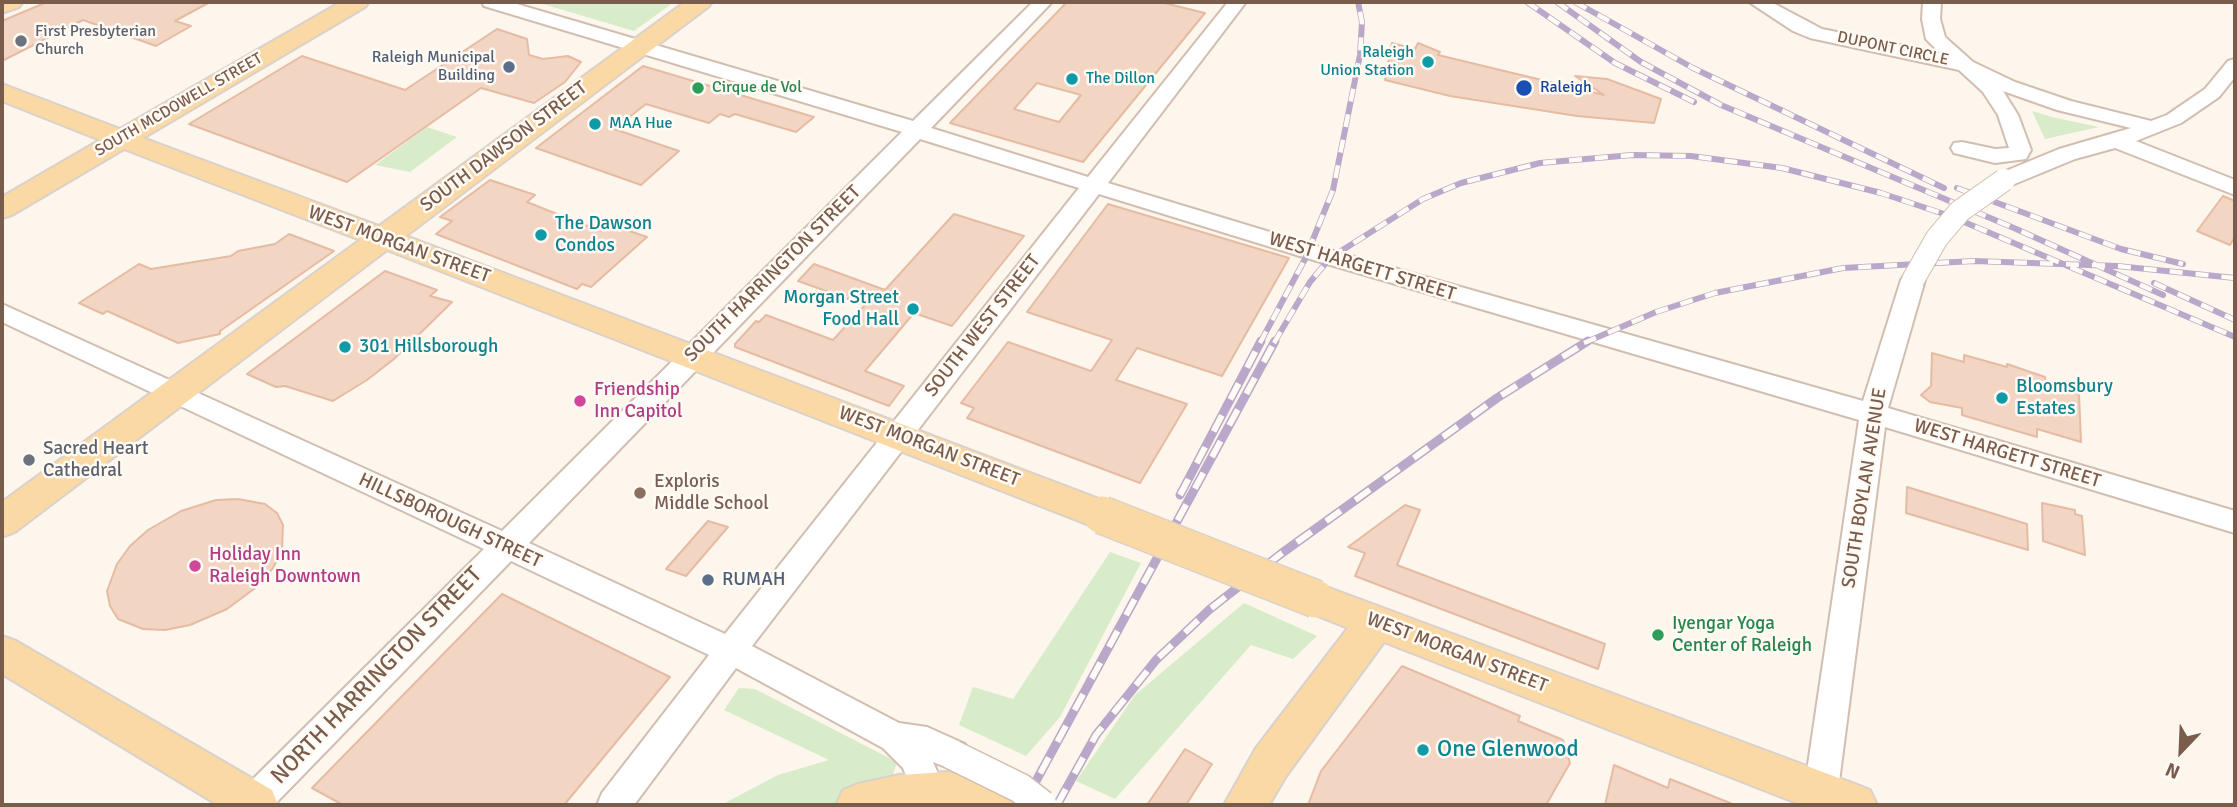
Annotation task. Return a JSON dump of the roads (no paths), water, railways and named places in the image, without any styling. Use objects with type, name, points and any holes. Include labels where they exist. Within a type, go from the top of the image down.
[{"type":"main road","points":[[2,6],[11,2]]},
{"type":"main road","name":"SOUTH MCDOWELL STREET","points":[[2,209],[357,2]]},
{"type":"main road","name":"SOUTH DAWSON STREET","points":[[2,522],[700,2]]},
{"type":"main road","name":"WEST MORGAN STREET","points":[[2,92],[365,234],[382,237],[898,435],[1831,801]]},
{"type":"main road","points":[[1245,805],[1277,754],[1376,622]]},
{"type":"main road","points":[[2,653],[254,804]]},
{"type":"main road","points":[[858,805],[929,792],[960,792],[1010,805]]},
{"type":"street","name":"WEST HARGETT STREET","points":[[491,2],[1434,289],[1874,414],[2235,522]]},
{"type":"street","name":"SOUTH HARRINGTON STREET","points":[[504,547],[1043,2]]},
{"type":"street","name":"DUPONT CIRCLE","points":[[1758,2],[1817,34],[1960,63],[2008,86],[2064,106],[2152,127]]},
{"type":"street","points":[[1932,2],[1931,19],[1936,39],[1990,88],[2008,115],[2020,149],[2018,155],[2010,156],[1962,148]]},
{"type":"street","name":"SOUTH WEST STREET","points":[[614,805],[1094,185],[1230,3]]},
{"type":"street","name":"SOUTH BOYLAN AVENUE","points":[[1831,801],[1874,414],[1913,280],[1937,238],[1960,211],[2004,180],[2067,154],[2118,141],[2174,119],[2196,105],[2224,80],[2235,65]]},
{"type":"street","points":[[2118,141],[2235,188]]},
{"type":"street","name":"HILLSBOROUGH STREET","points":[[2,312],[731,651],[895,737],[915,758],[929,792]]},
{"type":"street","name":"NORTH HARRINGTON STREET","points":[[254,804],[504,547]]},
{"type":"street","name":"HILLSBOROUGH STREET","points":[[895,737],[927,742],[1020,788],[1042,805]]},
{"type":"railway","points":[[1260,343],[1305,259],[1333,190],[1360,55],[1362,22],[1358,2]]},
{"type":"railway","points":[[1527,2],[1615,63],[1694,102]]},
{"type":"railway","points":[[1557,2],[1641,62],[1721,105],[2097,265]]},
{"type":"railway","points":[[1575,2],[1693,68],[1944,188]]},
{"type":"railway","points":[[1274,343],[1310,282],[1330,258],[1423,199],[1461,183],[1540,163],[1632,155],[1691,156],[1782,168],[1881,193],[1950,216],[2063,264]]},
{"type":"railway","points":[[1957,188],[2121,249],[2183,264]]},
{"type":"railway","points":[[1587,342],[1656,312],[1715,293],[1843,268],[1974,261],[2063,264]]},
{"type":"railway","points":[[2063,264],[2097,265]]},
{"type":"railway","points":[[2063,264],[2235,337]]},
{"type":"railway","points":[[2097,265],[2235,278]]},
{"type":"railway","points":[[2097,265],[2163,295]]},
{"type":"railway","points":[[2154,283],[2235,320]]},
{"type":"railway","points":[[1180,495],[1261,341]]},
{"type":"railway","points":[[1023,805],[1275,341]]},
{"type":"railway","points":[[1057,805],[1096,735],[1156,660],[1210,609],[1282,553],[1497,398],[1587,342]]},
{"type":"place","name":"First Presbyterian Church","points":[[21,41]]},
{"type":"place","name":"Raleigh Union Station","points":[[1428,62]]},
{"type":"place","name":"Raleigh Municipal Building","points":[[509,67]]},
{"type":"place","name":"The Dillon","points":[[1072,79]]},
{"type":"place","name":"Cirque de Vol","points":[[698,88]]},
{"type":"place","name":"Raleigh","points":[[1524,88]]},
{"type":"place","name":"MAA Hue","points":[[595,124]]},
{"type":"place","name":"The Dawson Condos","points":[[541,235]]},
{"type":"place","name":"Morgan Street Food Hall","points":[[913,309]]},
{"type":"place","name":"301 Hillsborough","points":[[345,347]]},
{"type":"place","name":"Bloomsbury Estates","points":[[2002,398]]},
{"type":"place","name":"Friendship Inn Capitol","points":[[580,401]]},
{"type":"place","name":"Sacred Heart Cathedral","points":[[29,460]]},
{"type":"place","name":"Exploris Middle School","points":[[640,493]]},
{"type":"place","name":"Holiday Inn Raleigh Downtown","points":[[195,566]]},
{"type":"place","name":"RUMAH","points":[[708,580]]},
{"type":"place","name":"Iyengar Yoga Center of Raleigh","points":[[1658,635]]},
{"type":"place","name":"One Glenwood","points":[[1423,750]]}]
